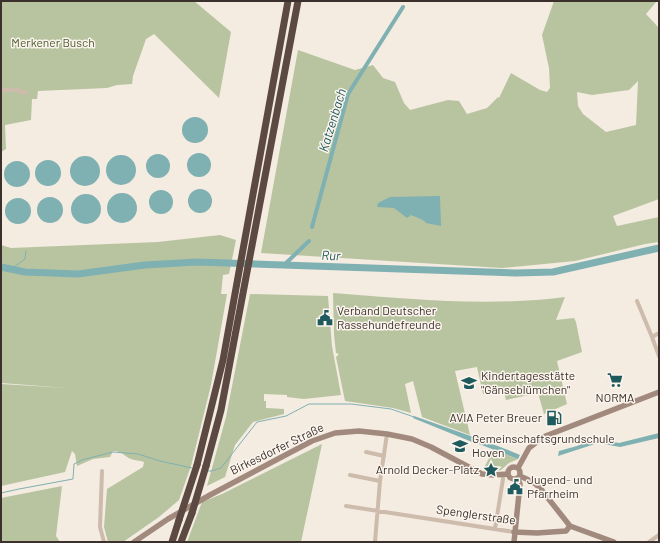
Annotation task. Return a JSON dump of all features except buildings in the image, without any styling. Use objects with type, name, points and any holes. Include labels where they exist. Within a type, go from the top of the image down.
[{"type":"highway","points":[[172,542],[197,465],[223,360],[288,1]]},
{"type":"highway","points":[[181,542],[192,513],[221,410],[298,1]]},
{"type":"main road","points":[[518,468],[529,448],[543,437],[659,392]]},
{"type":"main road","name":"Birkesdorfer Straße","points":[[134,542],[198,501],[312,441],[342,432],[359,431],[387,434],[412,439],[431,447],[482,474],[505,475]]},
{"type":"main road","points":[[518,468],[512,467],[505,475],[512,479],[519,477],[533,482],[540,488],[570,526],[596,534],[614,542]]},
{"type":"main road","points":[[514,542],[520,484],[519,477],[521,472],[518,468]]},
{"type":"main road","name":"Spenglerstraße","points":[[514,532],[537,533],[566,531],[570,526]]},
{"type":"street","points":[[1,90],[17,90],[26,93]]},
{"type":"street","points":[[637,301],[659,356]]},
{"type":"street","points":[[652,337],[659,333]]},
{"type":"street","points":[[375,542],[380,481],[387,434]]},
{"type":"street","points":[[366,452],[384,456]]},
{"type":"street","points":[[102,471],[100,527],[104,542]]},
{"type":"street","points":[[350,474],[380,481]]},
{"type":"street","points":[[495,529],[505,475]]},
{"type":"street","name":"Spenglerstraße","points":[[346,506],[514,532]]},
{"type":"street","points":[[649,542],[659,535]]},
{"type":"green space","name":"Merkener Busch","points":[[1,1],[194,1],[231,32],[219,98],[154,34],[146,39],[133,76],[132,84],[117,85],[107,88],[38,91],[37,99],[32,99],[31,120],[5,125],[6,149],[1,152]]},
{"type":"green space","points":[[554,1],[657,1],[646,14],[659,28],[659,199],[613,216],[617,226],[659,217],[659,242],[575,261],[502,268],[261,253],[298,50],[355,70],[373,65],[383,78],[395,82],[404,103],[410,110],[448,100],[459,101],[467,114],[487,108],[498,97],[499,98],[511,73],[540,90],[547,92],[550,88],[549,68],[542,35]],"holes":[[[638,81],[636,125],[606,132],[583,114],[578,106],[577,92],[592,95],[629,90]]]},
{"type":"green space","points":[[220,235],[236,240],[229,274],[223,275],[221,294],[227,294],[211,385],[191,466],[179,500],[159,517],[123,542],[108,542],[104,527],[107,489],[143,467],[144,462],[133,460],[120,452],[113,451],[110,457],[93,459],[77,466],[75,454],[72,451],[65,472],[1,486],[1,384],[67,388],[1,383],[1,245],[11,248],[158,242]]},
{"type":"green space","points":[[333,293],[420,300],[478,302],[536,300],[565,297],[556,320],[574,318],[582,352],[557,361],[567,404],[544,414],[538,393],[506,400],[503,388],[483,394],[477,367],[455,371],[470,435],[422,417],[413,381],[405,384],[411,413],[393,408],[345,401],[336,357],[339,354],[336,353],[334,335]]},
{"type":"green space","points":[[250,294],[328,296],[332,346],[341,395],[304,399],[287,397],[287,395],[264,394],[266,408],[284,409],[284,414],[253,422],[235,445],[225,477],[207,486],[226,417]]},
{"type":"green space","points":[[322,444],[301,542],[187,542],[202,502],[222,494]]},
{"type":"green space","points":[[493,450],[518,459],[509,463],[501,470],[490,472],[483,470]]},
{"type":"green space","points":[[62,486],[56,536],[60,542],[1,542],[1,498]]},
{"type":"water","points":[[195,117],[204,121],[208,130],[204,139],[195,143],[186,139],[182,130],[186,121]]},
{"type":"water","points":[[199,153],[204,154],[210,160],[210,170],[204,176],[199,177],[194,176],[188,170],[187,165],[188,160],[194,154]]},
{"type":"water","points":[[158,154],[163,155],[169,161],[169,171],[163,177],[158,178],[153,177],[147,171],[146,166],[147,161],[153,155]]},
{"type":"water","points":[[121,155],[132,159],[136,170],[132,181],[121,185],[110,181],[106,170],[110,159]]},
{"type":"water","points":[[85,156],[96,160],[100,171],[96,182],[85,186],[74,182],[70,171],[74,160]]},
{"type":"water","points":[[48,160],[57,164],[61,173],[57,182],[48,186],[39,182],[35,173],[39,164]]},
{"type":"water","points":[[17,161],[26,165],[30,174],[26,183],[17,187],[8,183],[4,174],[8,165]]},
{"type":"water","points":[[200,189],[205,190],[211,196],[211,206],[205,212],[200,213],[195,212],[189,206],[188,201],[189,196],[195,190]]},
{"type":"water","points":[[161,190],[166,191],[172,197],[172,207],[166,213],[161,214],[156,213],[150,207],[149,202],[150,197],[156,191]]},
{"type":"water","points":[[122,193],[133,197],[137,208],[133,219],[122,223],[111,219],[107,208],[111,197]]},
{"type":"water","points":[[86,194],[97,198],[101,209],[97,220],[86,224],[75,220],[71,209],[75,198]]},
{"type":"water","points":[[440,196],[441,226],[426,223],[423,220],[411,215],[407,218],[394,208],[377,207],[378,203],[390,197]]},
{"type":"water","points":[[50,197],[59,201],[63,210],[59,219],[50,223],[41,219],[37,210],[41,201]]},
{"type":"water","points":[[18,198],[27,202],[31,211],[27,220],[18,224],[9,220],[5,211],[9,202]]},
{"type":"water","points":[[414,416],[479,439],[477,444],[413,418]]},
{"type":"water","points":[[659,433],[659,438],[620,447],[598,443],[558,456],[559,451],[592,440],[598,439],[619,443]]},
{"type":"water","points":[[481,440],[520,455],[518,459],[479,444]]},
{"type":"waterway","name":"Katzenbach","points":[[312,227],[348,94],[403,7]]},
{"type":"waterway","name":"Katzenbach","points":[[284,265],[309,241]]},
{"type":"waterway","name":"Rur","points":[[1,267],[25,272],[78,274],[145,265],[197,262],[516,273],[553,272],[659,248]]},
{"type":"waterway","points":[[10,269],[25,259],[26,251]]},
{"type":"waterway","points":[[207,471],[221,468],[257,422],[286,416],[309,404],[351,404],[391,409],[414,417]]},
{"type":"waterway","points":[[1,493],[73,479],[74,464],[82,460],[113,452],[138,454],[160,461],[192,468]]},
{"type":"place","name":"Verband Deutscher Rassehundefreunde","points":[[325,318]]},
{"type":"place","name":"NORMA","points":[[615,380]]},
{"type":"place","name":"Kindertagesstätte \"Gänseblümchen\"","points":[[469,383]]},
{"type":"place","name":"AVIA Peter Breuer","points":[[554,418]]},
{"type":"place","name":"Gemeinschaftsgrundschule Hoven","points":[[460,446]]},
{"type":"place","name":"Arnold Decker-Platz","points":[[491,470]]},
{"type":"place","name":"Jugend- und Pfarrheim","points":[[515,487]]}]
